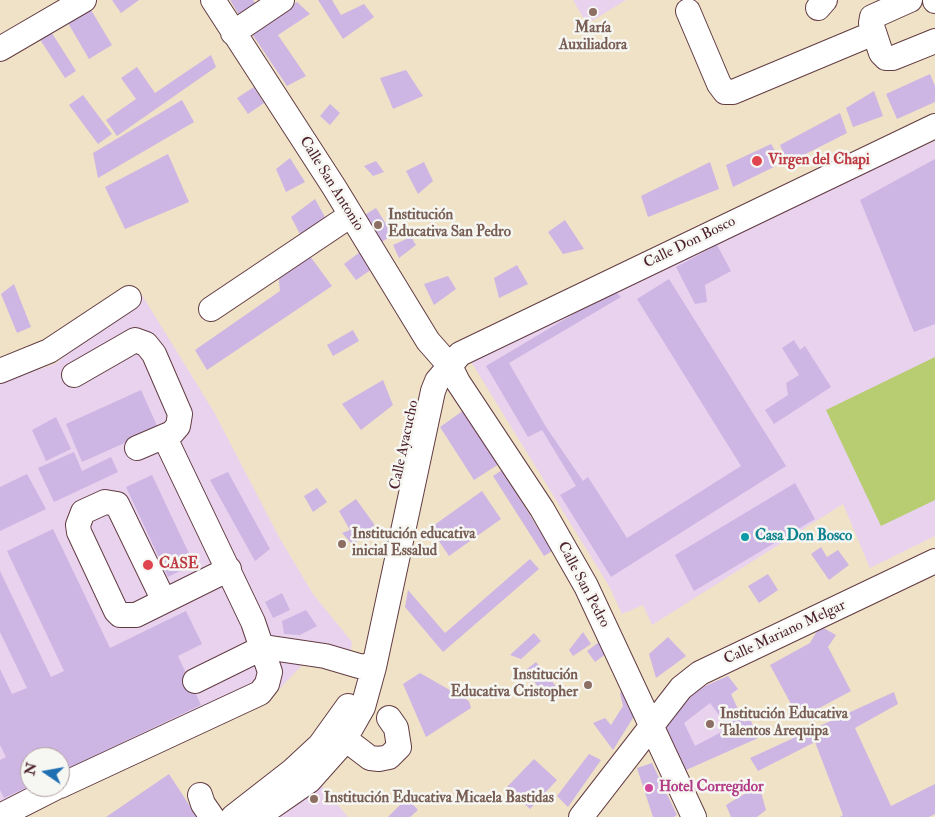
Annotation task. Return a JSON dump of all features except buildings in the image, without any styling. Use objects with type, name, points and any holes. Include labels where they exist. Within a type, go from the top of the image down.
[{"type":"street","points":[[0,49],[84,0]]},
{"type":"street","name":"Calle San Antonio","points":[[213,0],[428,340],[450,366]]},
{"type":"street","points":[[233,34],[282,0]]},
{"type":"street","points":[[910,0],[872,17],[871,23],[881,53],[886,58],[893,58],[935,41]]},
{"type":"street","points":[[688,11],[719,84],[725,92],[733,92],[874,33]]},
{"type":"street","name":"Calle Don Bosco","points":[[450,366],[460,354],[935,126]]},
{"type":"street","points":[[211,309],[351,216]]},
{"type":"street","points":[[0,371],[49,351],[129,298]]},
{"type":"street","points":[[74,374],[134,340],[146,344],[154,354],[180,414],[178,426],[165,438],[137,448]]},
{"type":"street","name":"Calle Ayacucho","points":[[257,817],[309,780],[345,739],[363,707],[367,666],[433,391],[437,381],[450,366]]},
{"type":"street","name":"Calle San Pedro","points":[[450,366],[458,382],[542,509],[586,586],[694,817]]},
{"type":"street","points":[[70,781],[260,693],[267,684],[270,672],[264,648],[165,438]]},
{"type":"street","points":[[164,601],[117,504],[105,502],[83,512],[78,525],[79,532],[116,611],[120,614],[131,616],[164,601],[228,569]]},
{"type":"street","name":"Calle Mariano Melgar","points":[[581,817],[681,688],[700,673],[935,561]]},
{"type":"street","points":[[195,681],[264,648],[325,656],[367,666]]},
{"type":"street","name":"Calle Ayacucho","points":[[233,817],[292,771],[320,745],[346,711],[355,687],[367,666]]},
{"type":"street","points":[[345,739],[370,758],[389,757],[399,747],[396,728],[389,718]]},
{"type":"street","points":[[200,795],[203,804],[212,817]]},
{"type":"street","points":[[0,816],[37,797]]},
{"type":"shaded area","name":"María Auxiliadora","points":[[573,0],[626,0],[587,24]]},
{"type":"shaded area","points":[[935,141],[935,536],[870,568],[843,504],[652,625],[643,605],[622,614],[609,586],[470,360],[643,270]]},
{"type":"shaded area","name":"CASE","points":[[142,295],[214,412],[279,537],[313,594],[352,642],[348,672],[302,665],[270,699],[70,793],[70,747],[20,747],[20,797],[62,797],[19,817],[0,817],[0,382],[55,364]]},
{"type":"shaded area","name":"Institución Educativa Talentos Arequipa","points":[[728,676],[738,689],[731,695],[744,722],[750,719],[758,738],[686,770],[666,727],[696,690]]},
{"type":"shaded area","name":"Institución Educativa Micaela Bastidas","points":[[318,781],[348,817],[271,817]]},
{"type":"green space","points":[[935,357],[935,500],[881,526],[826,410]]},
{"type":"place","name":"María Auxiliadora","points":[[593,12]]},
{"type":"place","name":"Virgen del Chapi","points":[[757,161]]},
{"type":"place","name":"Institución Educativa San Pedro","points":[[378,225]]},
{"type":"place","name":"Casa Don Bosco","points":[[745,537]]},
{"type":"place","name":"Institución educativa inicial Essalud","points":[[342,544]]},
{"type":"place","name":"CASE","points":[[148,565]]},
{"type":"place","name":"Institución Educativa Cristopher","points":[[588,685]]},
{"type":"place","name":"Institución Educativa Talentos Arequipa","points":[[710,724]]},
{"type":"place","name":"Hotel Corregidor","points":[[649,788]]},
{"type":"place","name":"Institución Educativa Micaela Bastidas","points":[[314,799]]}]
